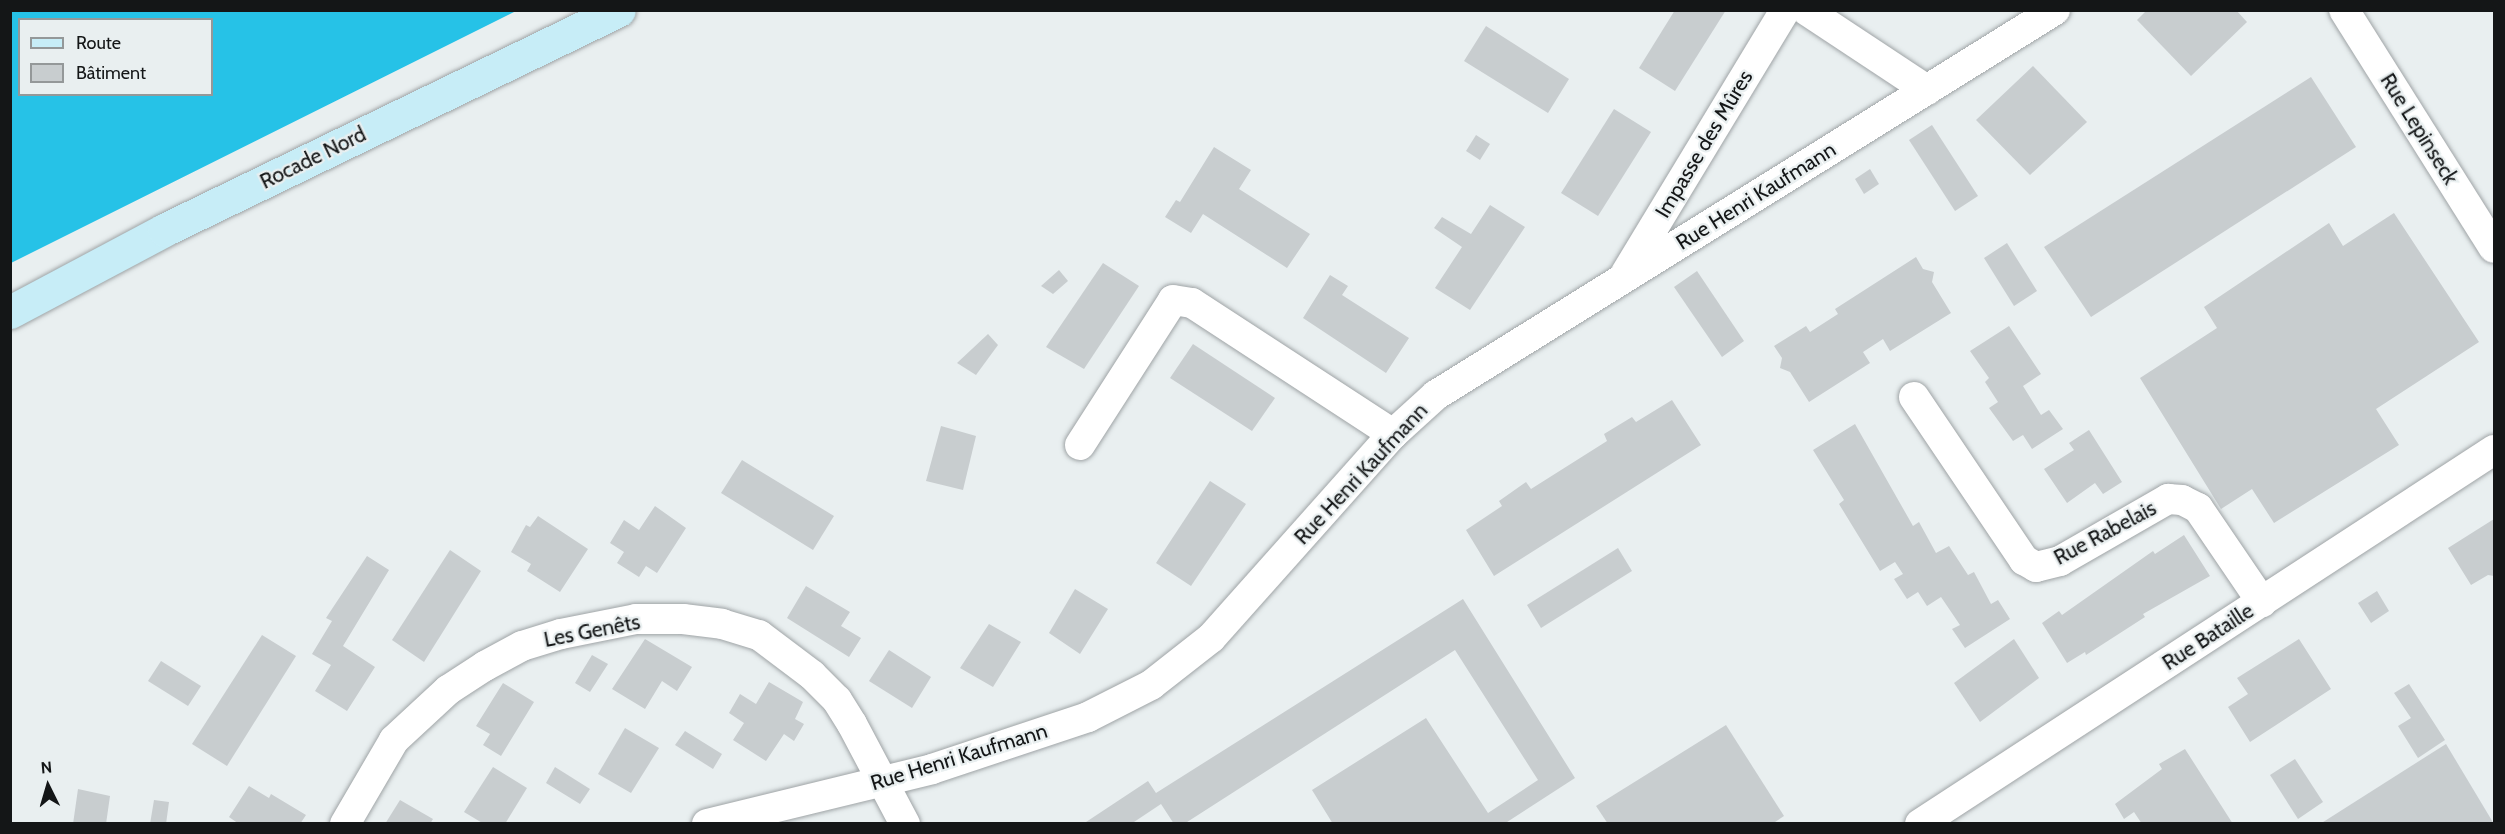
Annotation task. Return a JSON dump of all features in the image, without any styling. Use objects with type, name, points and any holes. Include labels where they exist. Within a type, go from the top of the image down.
[{"type":"main road","name":"Rocade Nord","points":[[10,312],[164,230],[620,10]]},
{"type":"street","name":"Impasse des Mûres","points":[[1623,278],[1785,10]]},
{"type":"street","points":[[1806,10],[1927,90]]},
{"type":"street","name":"Rue Henri Kaufmann","points":[[706,824],[933,769],[1088,717],[1151,685],[1211,638],[1393,434],[1436,395],[2055,10]]},
{"type":"street","name":"Rue Lepinseck","points":[[2344,10],[2494,248]]},
{"type":"street","points":[[1080,445],[1173,300],[1192,303],[1393,434]]},
{"type":"street","name":"Rue Rabelais","points":[[1914,397],[2024,560],[2036,567],[2060,561],[2168,500],[2182,500],[2198,508],[2262,602]]},
{"type":"street","name":"Rue Bataille","points":[[1920,824],[2494,450]]},
{"type":"street","name":"Les Genêts","points":[[345,824],[394,740],[448,690],[522,646],[571,632],[636,619],[722,624],[759,635],[795,661],[837,700],[905,824]]},
{"type":"shaded area","points":[[11,10],[516,11],[11,263]]},
{"type":"building","points":[[1675,10],[1726,10],[1675,91],[1639,68]]},
{"type":"building","points":[[2147,10],[2236,10],[2247,22],[2191,76],[2137,20]]},
{"type":"building","points":[[1486,26],[1569,79],[1548,113],[1464,61]]},
{"type":"building","points":[[2033,66],[2087,122],[2030,175],[1976,120]]},
{"type":"building","points":[[2311,77],[2356,147],[2091,317],[2044,247]]},
{"type":"building","points":[[1614,109],[1651,132],[1598,216],[1561,193]]},
{"type":"building","points":[[1932,125],[1978,196],[1955,211],[1909,140]]},
{"type":"building","points":[[1476,135],[1490,144],[1480,160],[1466,151]]},
{"type":"building","points":[[1214,147],[1251,170],[1239,189],[1310,234],[1287,268],[1203,214],[1191,233],[1165,217],[1176,200],[1180,202]]},
{"type":"building","points":[[1870,169],[1879,184],[1864,194],[1855,179]]},
{"type":"building","points":[[1490,205],[1525,227],[1470,310],[1435,288],[1462,247],[1434,228],[1442,217],[1471,234]]},
{"type":"building","points":[[2394,213],[2479,342],[2376,409],[2399,445],[2274,523],[2252,489],[2221,509],[2140,378],[2217,328],[2204,307],[2329,223],[2343,246]]},
{"type":"building","points":[[2007,243],[2037,291],[2014,306],[1984,258]]},
{"type":"building","points":[[1916,257],[1923,269],[1934,272],[1932,282],[1951,313],[1890,351],[1883,339],[1863,352],[1870,363],[1809,402],[1790,372],[1780,368],[1782,358],[1774,346],[1806,326],[1810,332],[1838,314],[1835,309]]},
{"type":"building","points":[[1103,263],[1139,286],[1084,369],[1046,347]]},
{"type":"building","points":[[1059,270],[1068,281],[1053,294],[1041,286]]},
{"type":"building","points":[[1697,271],[1744,341],[1722,357],[1674,287]]},
{"type":"building","points":[[1330,275],[1348,286],[1342,295],[1409,338],[1386,373],[1303,318]]},
{"type":"building","points":[[2009,326],[2041,374],[2023,386],[2041,415],[2049,410],[2063,429],[2032,449],[2023,435],[2013,441],[1989,408],[1998,402],[1985,382],[1989,378],[1970,351]]},
{"type":"building","points":[[988,334],[998,345],[976,375],[957,363]]},
{"type":"building","points":[[1193,344],[1275,398],[1252,431],[1170,378]]},
{"type":"building","points":[[1672,400],[1701,445],[1494,576],[1466,530],[1502,506],[1499,501],[1526,482],[1531,489],[1607,441],[1604,434],[1632,417],[1636,422]]},
{"type":"building","points":[[1855,424],[1913,526],[1919,522],[1936,553],[1949,546],[1968,575],[1974,572],[1991,604],[1998,600],[2010,619],[1965,648],[1952,629],[1960,625],[1941,597],[1927,606],[1918,592],[1907,599],[1894,579],[1903,574],[1895,562],[1880,571],[1839,504],[1844,500],[1813,450]]},
{"type":"building","points":[[941,426],[976,436],[963,490],[926,481]]},
{"type":"building","points":[[2089,430],[2122,482],[2103,494],[2095,483],[2067,503],[2044,469],[2074,450],[2069,443]]},
{"type":"building","points":[[742,460],[834,516],[813,550],[721,493]]},
{"type":"building","points":[[1210,481],[1246,504],[1191,586],[1156,563]]},
{"type":"building","points":[[655,506],[686,528],[657,573],[646,566],[639,577],[617,563],[624,552],[610,543],[624,520],[639,530]]},
{"type":"building","points":[[538,516],[588,549],[560,592],[527,571],[531,564],[511,552],[526,525],[530,527]]},
{"type":"building","points":[[2494,519],[2494,576],[2488,575],[2471,585],[2448,548]]},
{"type":"building","points":[[2184,535],[2210,576],[2143,614],[2145,617],[2086,655],[2085,652],[2067,663],[2042,623],[2059,611],[2062,615],[2153,551],[2155,554]]},
{"type":"building","points":[[1618,548],[1632,571],[1541,628],[1527,605]]},
{"type":"building","points":[[450,550],[481,571],[424,662],[392,640]]},
{"type":"building","points":[[367,556],[389,570],[343,646],[375,667],[347,711],[315,691],[331,665],[312,654],[332,621],[326,618]]},
{"type":"building","points":[[806,586],[850,612],[841,626],[861,638],[849,657],[787,618]]},
{"type":"building","points":[[1075,589],[1108,609],[1080,654],[1049,633]]},
{"type":"building","points":[[2377,591],[2389,611],[2371,623],[2358,603]]},
{"type":"building","points":[[1463,599],[1575,778],[1504,824],[1333,824],[1312,790],[1426,718],[1488,813],[1538,780],[1455,650],[1184,824],[1174,824],[1161,804],[1131,824],[1083,824],[1148,781],[1156,793]]},
{"type":"building","points":[[989,624],[1021,642],[993,687],[960,668]]},
{"type":"building","points":[[262,635],[296,656],[227,766],[192,744]]},
{"type":"building","points":[[645,639],[692,667],[677,691],[662,681],[645,709],[612,689]]},
{"type":"building","points":[[2014,639],[2039,678],[1980,722],[1954,683]]},
{"type":"building","points":[[2299,639],[2331,689],[2250,742],[2228,707],[2248,694],[2237,678]]},
{"type":"building","points":[[889,650],[931,677],[912,708],[869,681]]},
{"type":"building","points":[[592,655],[608,664],[590,692],[575,683]]},
{"type":"building","points":[[161,661],[201,686],[188,706],[148,681]]},
{"type":"building","points":[[769,682],[803,702],[795,719],[804,724],[794,741],[784,734],[766,761],[733,740],[744,723],[729,713],[740,694],[756,704]]},
{"type":"building","points":[[503,683],[534,702],[501,756],[483,745],[490,734],[476,726]]},
{"type":"building","points":[[2409,684],[2445,740],[2418,758],[2398,726],[2411,718],[2394,693]]},
{"type":"building","points":[[1726,725],[1784,816],[1772,824],[1608,824],[1596,806]]},
{"type":"building","points":[[625,728],[659,748],[631,793],[598,774]]},
{"type":"building","points":[[685,731],[722,754],[713,769],[675,745]]},
{"type":"building","points":[[2446,744],[2494,824],[2320,824],[2427,756]]},
{"type":"building","points":[[2185,749],[2233,824],[2142,824],[2134,812],[2124,819],[2115,804],[2162,769],[2159,764]]},
{"type":"building","points":[[2295,759],[2323,802],[2298,819],[2270,775]]},
{"type":"building","points":[[493,767],[527,788],[505,824],[484,824],[464,812]]},
{"type":"building","points":[[555,767],[590,789],[580,804],[546,783]]},
{"type":"building","points":[[249,786],[269,798],[271,794],[306,815],[300,824],[239,824],[229,817]]},
{"type":"building","points":[[78,789],[110,796],[106,824],[73,824]]},
{"type":"building","points":[[154,800],[169,802],[166,824],[150,824]]},
{"type":"building","points":[[400,800],[433,819],[430,824],[385,824]]}]
